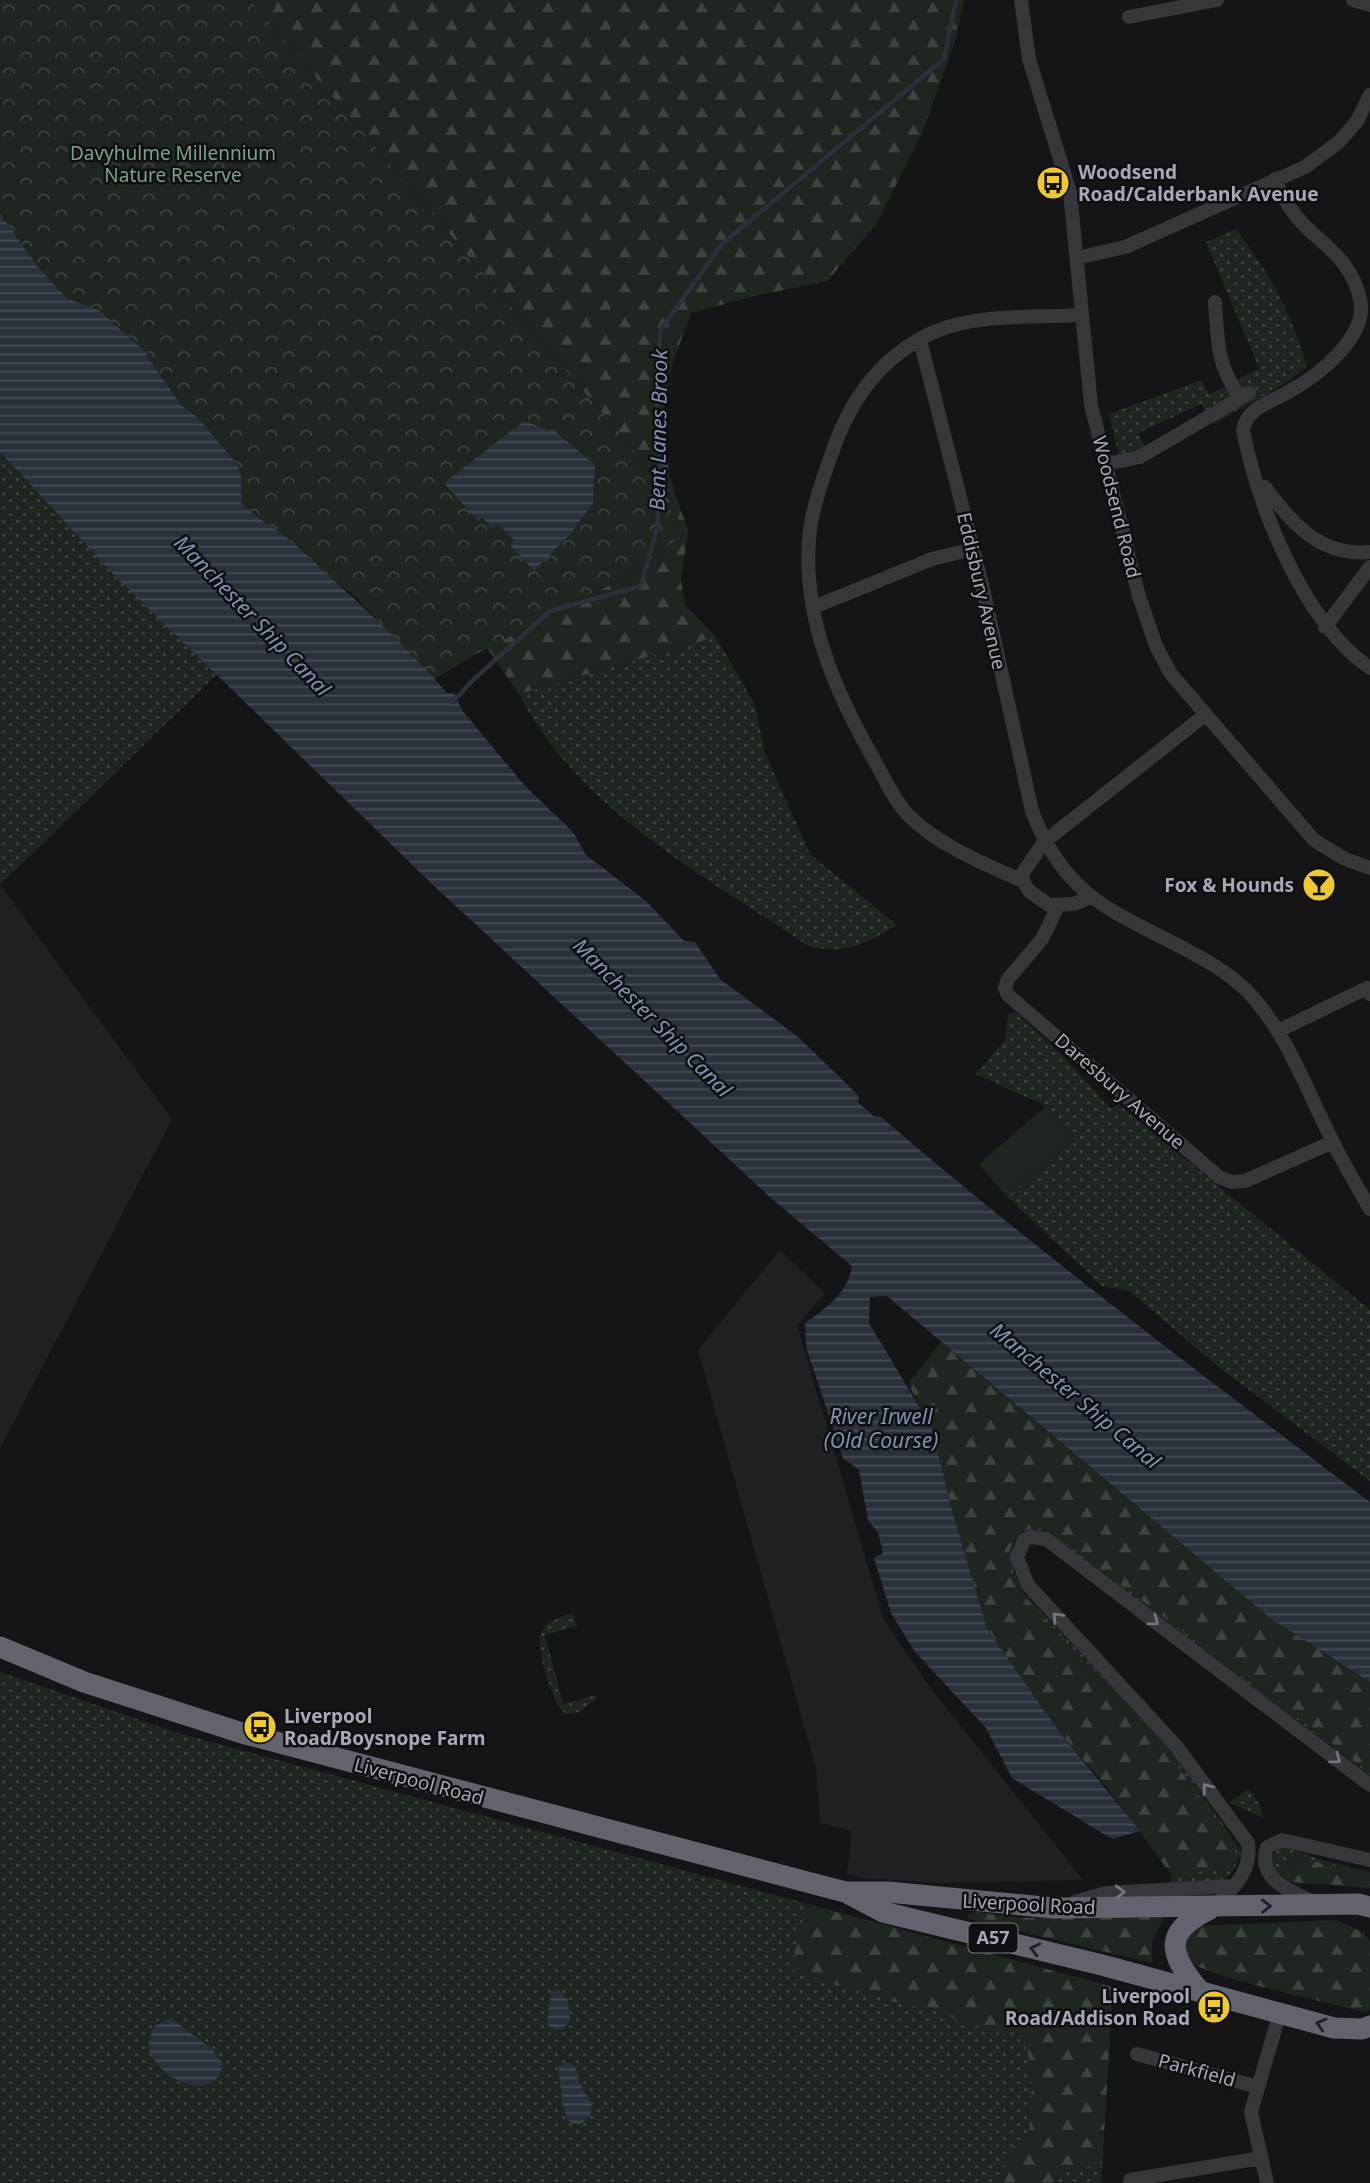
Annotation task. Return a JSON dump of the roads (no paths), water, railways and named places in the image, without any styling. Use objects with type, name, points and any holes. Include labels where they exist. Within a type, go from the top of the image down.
[{"type":"highway","name":"Liverpool Road","points":[[0,1647],[84,1682],[242,1733],[845,1892],[883,1912],[1199,1990]]},
{"type":"highway","name":"Liverpool Road","points":[[845,1892],[887,1892],[1054,1908],[1213,1907]]},
{"type":"highway","name":"A57","points":[[1366,1904],[1213,1907],[1188,1920],[1180,1928],[1175,1941],[1181,1969],[1199,1990],[1334,2028],[1362,2029],[1370,2026]]},
{"type":"street","name":"Woodsend Road","points":[[1021,0],[1029,59],[1070,191],[1091,405],[1138,593],[1156,646],[1171,674],[1314,840],[1345,859],[1370,868]]},
{"type":"street","points":[[1129,17],[1200,1],[1217,0]]},
{"type":"street","points":[[1353,0],[1370,5]]},
{"type":"street","points":[[1077,258],[1125,247],[1305,167],[1321,157],[1357,121],[1370,95]]},
{"type":"street","points":[[1357,121],[1370,132]]},
{"type":"street","points":[[1275,179],[1294,213],[1341,257],[1358,292],[1361,317],[1335,356],[1291,391],[1258,407],[1244,422],[1246,445],[1289,563],[1325,627],[1342,647],[1370,668]]},
{"type":"street","points":[[1106,464],[1140,457],[1244,396],[1223,374],[1225,331],[1215,302]]},
{"type":"street","points":[[1081,315],[978,321],[951,327],[920,340],[883,365],[859,393],[839,430],[821,486],[809,539],[809,574],[814,607],[839,698],[908,814],[952,846],[1023,881],[1038,898],[1058,906],[1091,897]]},
{"type":"street","name":"Eddisbury Avenue","points":[[920,340],[973,549],[1032,811],[1044,842],[1066,875],[1091,897],[1228,974],[1280,1030],[1333,1142],[1370,1209]]},
{"type":"street","points":[[1256,474],[1280,508],[1320,544],[1335,551],[1370,552]]},
{"type":"street","points":[[814,607],[849,596],[932,559],[973,549]]},
{"type":"street","points":[[1325,627],[1370,567]]},
{"type":"street","points":[[1023,881],[1023,873],[1044,842],[1205,715]]},
{"type":"street","name":"Daresbury Avenue","points":[[1058,906],[1042,939],[1008,979],[1005,988],[1008,995],[1219,1177],[1245,1181],[1333,1142]]},
{"type":"street","points":[[1280,1030],[1369,991]]},
{"type":"street","points":[[1213,1907],[1248,1867],[1248,1843],[1177,1747],[1028,1585],[1017,1557],[1024,1541],[1031,1537],[1046,1539],[1370,1785]]},
{"type":"street","points":[[1248,1843],[1267,1847],[1282,1840],[1325,1852],[1370,1860]]},
{"type":"street","points":[[1267,1847],[1264,1857],[1268,1874],[1290,1891],[1319,1904]]},
{"type":"street","points":[[1054,1908],[1106,1893],[1233,1886]]},
{"type":"street","points":[[1267,2183],[1251,2112],[1280,2012]]},
{"type":"street","name":"Parkfield","points":[[1137,2054],[1258,2087]]},
{"type":"street","points":[[1130,2180],[1262,2158]]},
{"type":"water","points":[[0,214],[38,267],[67,298],[100,311],[142,349],[181,405],[196,416],[237,464],[241,474],[241,503],[300,549],[394,637],[447,693],[454,693],[462,710],[525,786],[574,833],[585,854],[647,902],[684,941],[695,942],[720,979],[798,1037],[859,1096],[858,1102],[873,1116],[881,1117],[1061,1265],[1370,1502],[1370,1682],[1270,1618],[887,1296],[870,1297],[869,1323],[932,1428],[953,1514],[987,1629],[1061,1734],[1140,1831],[1112,1839],[1012,1778],[986,1728],[915,1652],[891,1613],[874,1558],[883,1553],[878,1533],[868,1520],[859,1470],[843,1458],[806,1347],[805,1323],[828,1306],[841,1292],[852,1266],[772,1199],[433,885],[114,575],[0,452]]},
{"type":"water","points":[[524,421],[557,433],[595,465],[593,503],[572,532],[534,571],[510,545],[514,540],[498,523],[492,528],[482,517],[478,521],[444,483]]},
{"type":"water","points":[[559,1991],[568,2000],[570,2021],[562,2029],[555,2030],[547,2024],[551,1992]]},
{"type":"water","points":[[171,2018],[213,2050],[223,2064],[218,2077],[209,2084],[186,2084],[163,2070],[154,2060],[149,2049],[153,2027]]},
{"type":"water","points":[[569,2062],[575,2066],[580,2084],[592,2104],[590,2117],[579,2125],[568,2120],[559,2077],[559,2066]]},
{"type":"waterway","name":"Bent Lanes Brook","points":[[453,702],[473,680],[550,611],[641,586],[657,528],[661,462],[655,387],[661,329],[722,244],[944,59],[956,0]]},
{"type":"place","name":"Woodsend Road/Calderbank Avenue","points":[[1053,183]]},
{"type":"place","name":"Fox & Hounds","points":[[1319,885]]},
{"type":"place","name":"Liverpool Road/Boysnope Farm","points":[[260,1727]]},
{"type":"place","name":"Liverpool Road/Addison Road","points":[[1214,2007]]},
{"type":"park label","name":"Davyhulme Millennium Nature Reserve","points":[[173,164]]},
{"type":"water label","name":"Manchester Ship Canal","points":[[252,616]]},
{"type":"water label","name":"Manchester Ship Canal","points":[[652,1018]]},
{"type":"water label","name":"Manchester Ship Canal","points":[[1075,1396]]},
{"type":"water label","name":"River Irwell (Old Course)","points":[[881,1429]]}]
